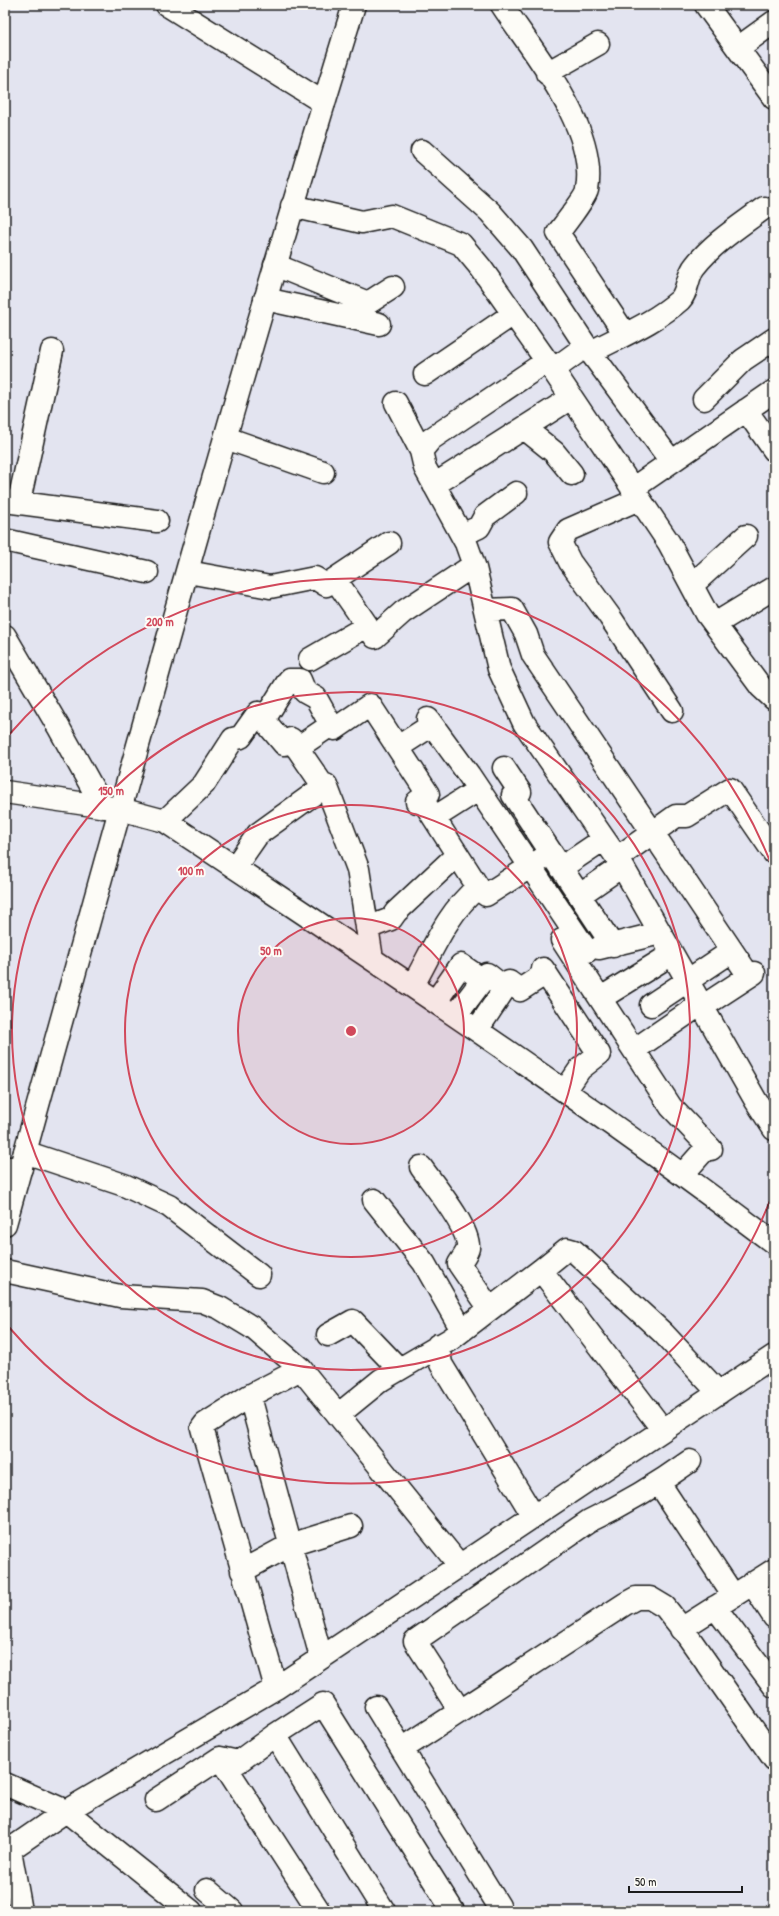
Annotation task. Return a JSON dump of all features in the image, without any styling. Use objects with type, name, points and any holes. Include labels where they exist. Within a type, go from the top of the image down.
[{"type":"street","points":[[167,5],[324,103]]},
{"type":"street","points":[[5,1224],[17,1163],[111,808],[188,572],[292,206],[354,5]]},
{"type":"street","points":[[502,5],[569,106],[582,136],[587,168],[587,191],[558,233],[625,334]]},
{"type":"street","points":[[706,5],[774,98]]},
{"type":"street","points":[[738,48],[774,22]]},
{"type":"street","points":[[547,73],[598,44]]},
{"type":"street","points":[[422,151],[490,212],[522,249],[588,349],[671,461]]},
{"type":"street","points":[[292,206],[362,222],[392,216],[461,244],[482,268],[669,543],[715,624],[761,687],[774,699]]},
{"type":"street","points":[[421,451],[431,439],[444,429],[550,366],[645,325],[682,298],[693,268],[706,253],[719,241],[764,208]]},
{"type":"street","points":[[275,265],[368,303],[393,286]]},
{"type":"street","points":[[265,299],[379,324]]},
{"type":"street","points":[[425,374],[513,314]]},
{"type":"street","points":[[704,399],[743,360],[774,339]]},
{"type":"street","points":[[52,351],[12,501],[157,521]]},
{"type":"street","points":[[672,711],[610,617],[570,562],[560,542],[568,530],[635,494],[671,461],[774,391]]},
{"type":"street","points":[[434,485],[571,398]]},
{"type":"street","points":[[396,403],[421,451],[425,468],[462,536],[474,565],[499,669],[524,724],[620,862],[756,1101],[774,1129]]},
{"type":"street","points":[[746,410],[774,450]]},
{"type":"street","points":[[524,428],[554,452],[572,474]]},
{"type":"street","points":[[226,438],[324,472]]},
{"type":"street","points":[[462,536],[479,527],[485,516],[516,493]]},
{"type":"street","points":[[692,585],[746,536]]},
{"type":"street","points":[[5,542],[9,541],[147,572]]},
{"type":"street","points":[[188,572],[270,587],[315,578],[326,585],[389,542]]},
{"type":"street","points":[[335,579],[375,637],[404,612],[474,565]]},
{"type":"street","points":[[715,624],[774,588]]},
{"type":"street","points":[[485,610],[512,609],[526,634],[533,655],[732,951],[751,974],[702,1006],[629,1041],[597,1051]]},
{"type":"street","points":[[310,659],[367,626]]},
{"type":"street","points":[[5,636],[59,728],[111,808]]},
{"type":"street","points":[[258,713],[267,715],[290,680],[300,680],[306,692],[316,698],[330,725],[335,729],[370,705],[428,794],[419,801],[434,818],[478,887],[486,895],[529,867],[556,860],[604,839]]},
{"type":"street","points":[[165,821],[204,784],[233,739],[241,737],[258,713]]},
{"type":"street","points":[[258,713],[284,744],[291,739],[324,787],[326,786],[358,869],[372,959]]},
{"type":"street","points":[[398,747],[430,722],[478,790],[529,867],[601,998],[671,1107],[709,1147],[683,1174]]},
{"type":"street","points":[[297,748],[330,725]]},
{"type":"street","points":[[504,768],[520,792],[513,796],[613,946]]},
{"type":"street","points":[[235,867],[258,834],[324,787]]},
{"type":"street","points":[[580,895],[652,833],[676,816],[687,816],[730,789],[774,853]]},
{"type":"street","points":[[434,818],[478,790]]},
{"type":"street","points":[[5,792],[111,808],[165,821],[413,985],[770,1233]]},
{"type":"street","points":[[509,838],[531,823]]},
{"type":"street","points":[[367,928],[391,919],[396,912],[457,855]]},
{"type":"street","points":[[413,985],[438,936],[463,899],[478,887]]},
{"type":"street","points":[[477,1030],[509,982],[520,990],[547,974],[580,958],[613,946],[660,933]]},
{"type":"street","points":[[562,940],[580,958]]},
{"type":"street","points":[[651,1005],[732,951]]},
{"type":"street","points":[[601,998],[672,954]]},
{"type":"street","points":[[436,1001],[461,965],[483,980]]},
{"type":"street","points":[[456,1015],[487,974],[505,988]]},
{"type":"street","points":[[547,974],[599,1054],[580,1069],[565,1091]]},
{"type":"street","points":[[17,1163],[124,1184],[169,1206],[259,1275]]},
{"type":"street","points":[[421,1167],[449,1206],[468,1238],[468,1250],[459,1264],[490,1309]]},
{"type":"street","points":[[374,1200],[424,1263],[462,1330]]},
{"type":"street","points":[[338,1415],[380,1380],[438,1345],[451,1339],[566,1249],[574,1251],[663,1333],[719,1393]]},
{"type":"street","points":[[541,1270],[663,1430]]},
{"type":"street","points":[[5,1271],[120,1296],[202,1301],[220,1308],[253,1328],[302,1369],[460,1566]]},
{"type":"street","points":[[328,1335],[353,1321],[399,1368]]},
{"type":"street","points":[[438,1345],[441,1364],[534,1517]]},
{"type":"street","points":[[21,1911],[7,1852],[66,1811],[276,1688],[774,1356]]},
{"type":"street","points":[[276,1688],[202,1428],[205,1424],[250,1397],[302,1369]]},
{"type":"street","points":[[250,1397],[321,1657]]},
{"type":"street","points":[[460,1711],[415,1641],[589,1521],[610,1511],[659,1483],[690,1461]]},
{"type":"street","points":[[659,1483],[724,1601],[774,1686]]},
{"type":"street","points":[[242,1571],[290,1545],[351,1526]]},
{"type":"street","points":[[682,1629],[774,1570]]},
{"type":"street","points":[[752,1583],[774,1617]]},
{"type":"street","points":[[402,1749],[636,1598],[650,1598],[665,1606],[774,1759]]},
{"type":"street","points":[[156,1800],[220,1758],[238,1762],[275,1735],[323,1704],[453,1911]]},
{"type":"street","points":[[376,1707],[497,1909]]},
{"type":"street","points":[[275,1735],[384,1911]]},
{"type":"street","points":[[220,1758],[319,1911]]},
{"type":"street","points":[[5,1784],[66,1811],[191,1911]]},
{"type":"street","points":[[207,1890],[232,1911]]}]
